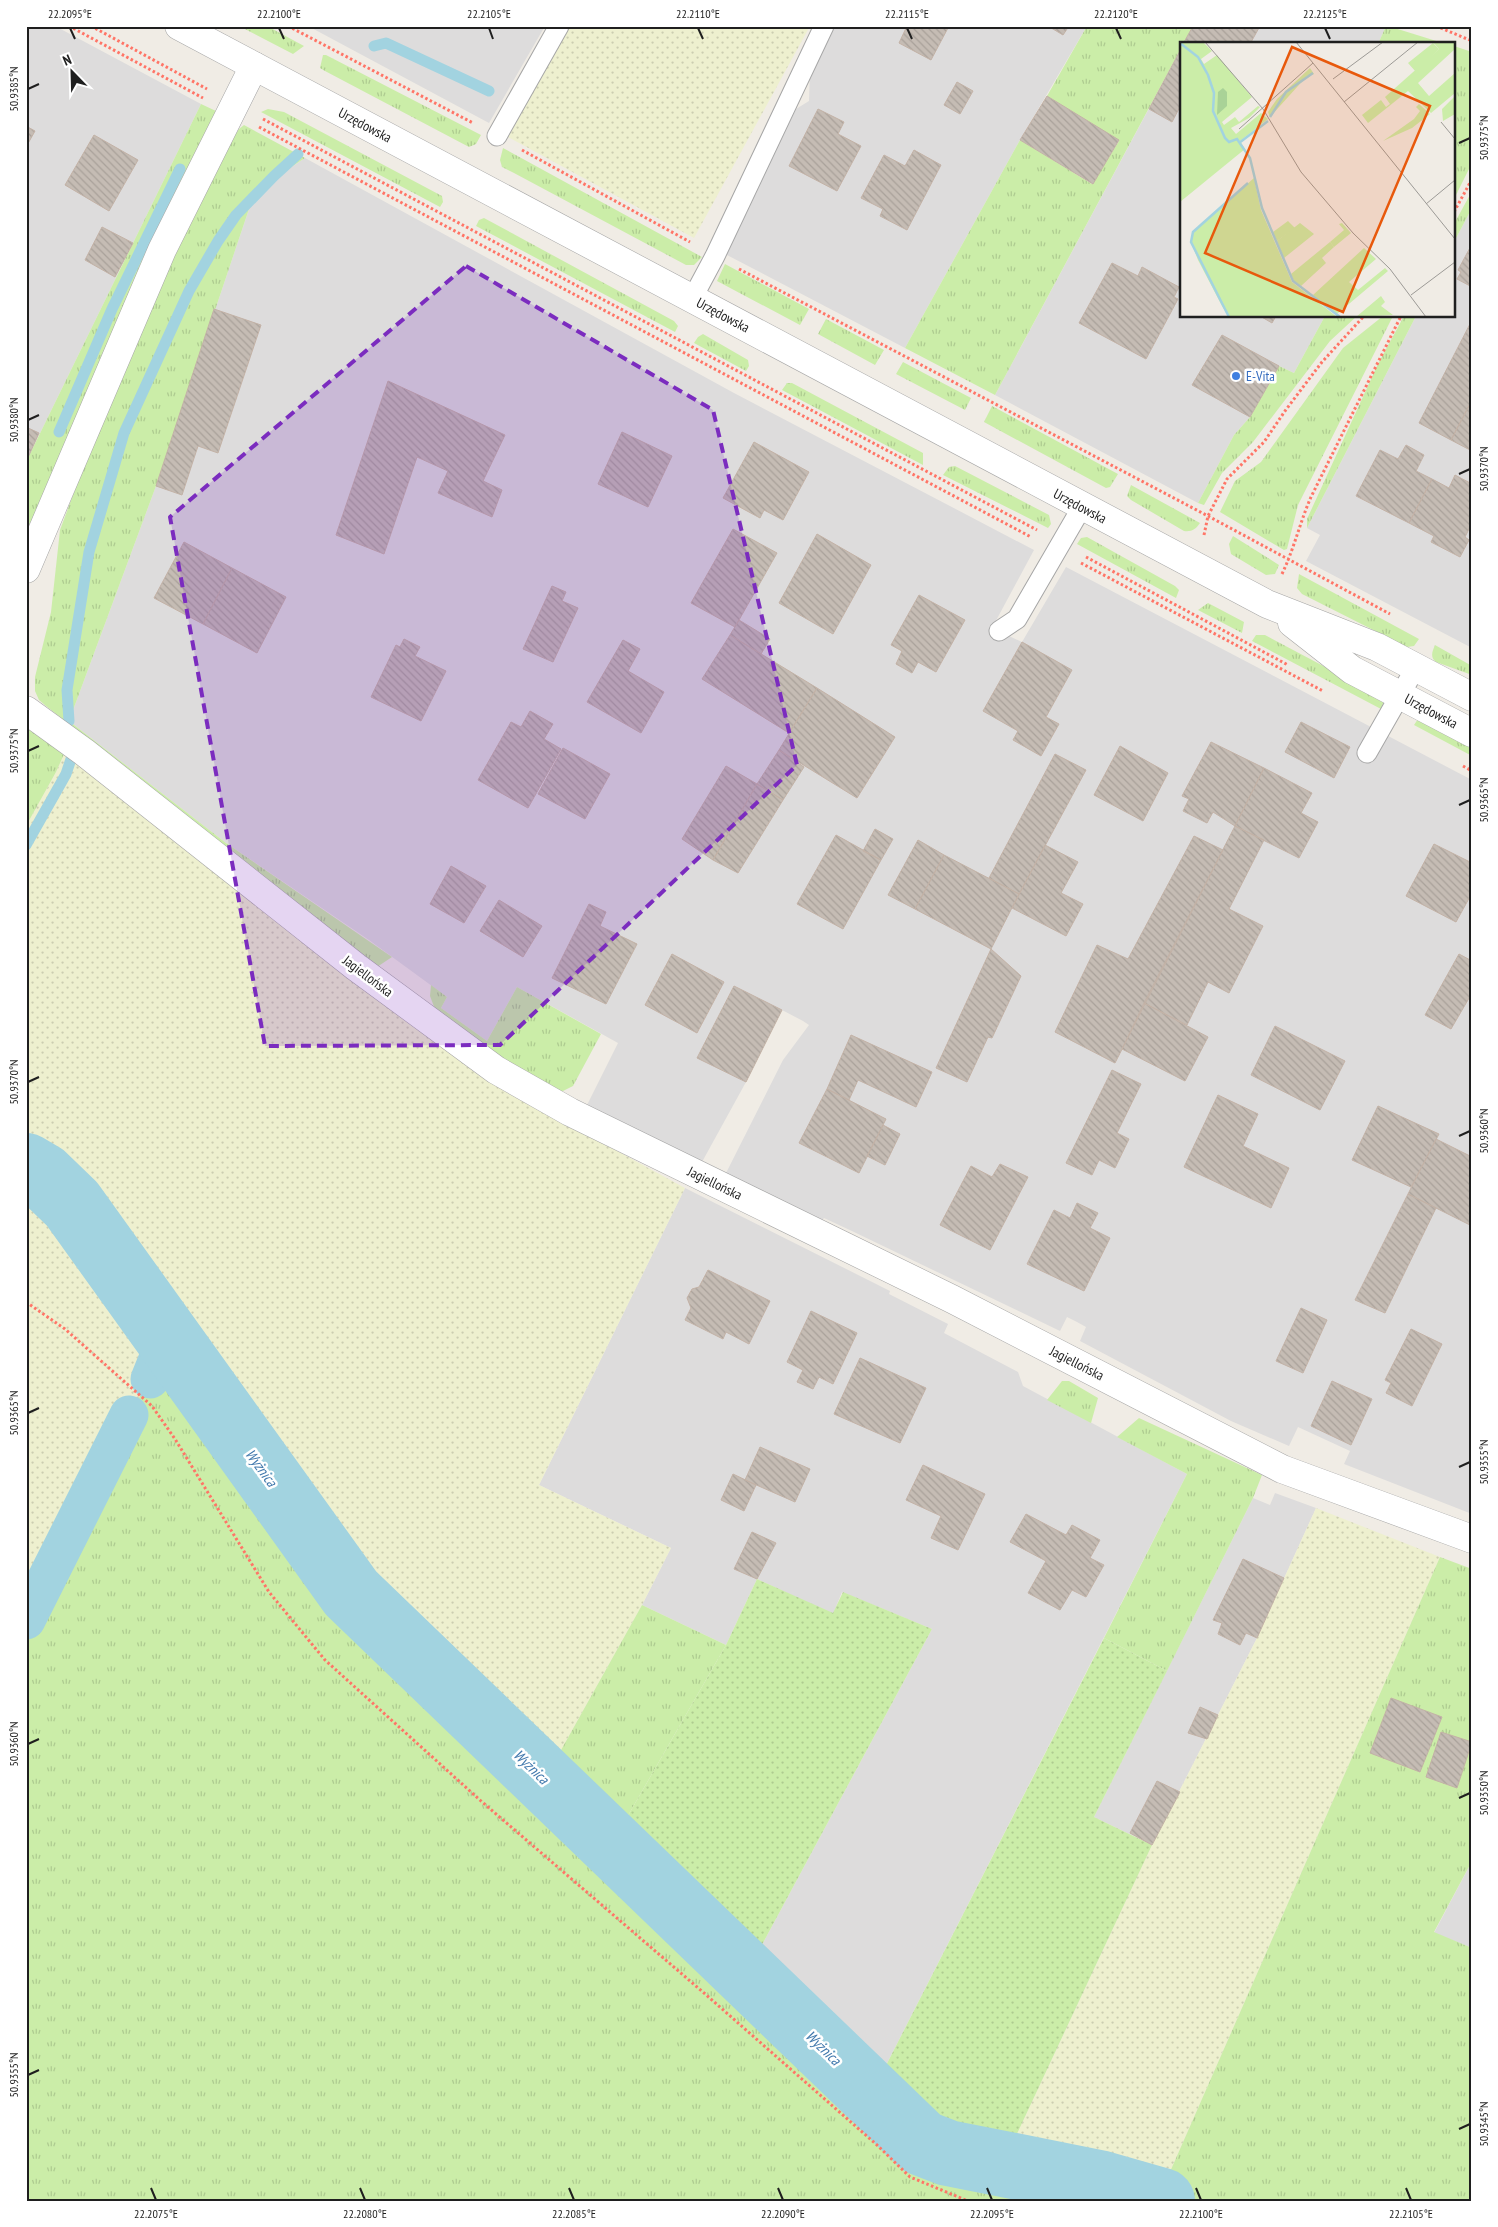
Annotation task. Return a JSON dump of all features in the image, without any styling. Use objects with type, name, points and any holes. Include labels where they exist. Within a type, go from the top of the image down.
[{"type":"street","name":"Urzędowska","points":[[179,26],[1197,568],[1267,604],[1377,647],[1472,696]]},
{"type":"street","points":[[26,569],[162,250],[254,66]]},
{"type":"street","name":"Urzędowska","points":[[1267,604],[1352,670],[1472,733]]},
{"type":"street","name":"Jagiellońska","points":[[26,710],[124,783],[356,967],[496,1070],[570,1112],[952,1298],[1282,1469],[1472,1539]]},
{"type":"lane","points":[[498,136],[559,26]]},
{"type":"lane","points":[[692,299],[715,256],[824,26]]},
{"type":"lane","points":[[1007,635],[1082,506]]},
{"type":"lane","points":[[1367,753],[1416,667]]},
{"type":"path","points":[[69,26],[232,108],[1058,546],[1189,620]]},
{"type":"path","points":[[91,26],[232,108],[1058,546],[1293,667]]},
{"type":"path","points":[[288,26],[498,136],[715,256],[1397,618]]},
{"type":"path","points":[[1436,26],[1472,41]]},
{"type":"path","points":[[1456,208],[1472,179]]},
{"type":"path","points":[[1197,568],[1208,516],[1227,479],[1264,442],[1322,362],[1362,318]]},
{"type":"path","points":[[1267,604],[1289,560],[1302,518],[1311,497],[1400,318]]},
{"type":"path","points":[[26,1302],[65,1329],[152,1406],[175,1439],[269,1592],[325,1660],[481,1801],[704,1993],[877,2145],[910,2177],[968,2201]]},
{"type":"highlighted area","points":[[466,266],[713,410],[797,765],[500,1045],[265,1046],[170,517]]},
{"type":"shaded area","points":[[26,26],[55,26],[201,104],[26,462]]},
{"type":"shaded area","points":[[308,26],[545,26],[489,123]]},
{"type":"shaded area","points":[[832,26],[1087,26],[1020,140],[905,348],[725,254],[796,109],[809,101],[810,70]]},
{"type":"shaded area","points":[[1193,26],[1386,26],[1379,42],[1184,42]]},
{"type":"shaded area","points":[[1180,51],[1180,318],[1324,318],[1294,373],[1279,366],[1250,417],[1234,435],[1198,503],[995,395]]},
{"type":"shaded area","points":[[305,158],[734,393],[1034,550],[992,628],[1022,642],[1066,567],[1472,780],[1472,1514],[1344,1464],[1350,1451],[1298,1427],[1289,1446],[1231,1421],[1080,1341],[1086,1327],[1067,1317],[1060,1331],[824,1218],[821,1222],[725,1175],[783,1060],[809,1025],[803,1021],[782,1010],[746,1082],[702,1162],[587,1105],[618,1043],[517,987],[487,1041],[441,1008],[447,997],[369,940],[226,843],[69,721],[156,486],[250,206],[276,177]]},
{"type":"shaded area","points":[[1472,208],[1472,648],[1306,561],[1320,535],[1307,528],[1415,318],[1456,318],[1456,238]]},
{"type":"shaded area","points":[[685,1188],[890,1291],[889,1294],[948,1324],[944,1333],[1018,1372],[1023,1386],[1187,1474],[875,2087],[750,1967],[932,1629],[842,1592],[833,1614],[757,1579],[726,1645],[642,1605],[671,1548],[539,1485]]},
{"type":"shaded area","points":[[1275,1493],[1316,1508],[1257,1638],[1152,1845],[1094,1817],[1253,1498],[1270,1505]]},
{"type":"shaded area","points":[[1472,1861],[1472,1948],[1434,1933]]},
{"type":"green space","points":[[239,26],[267,26],[304,46],[293,54]]},
{"type":"green space","points":[[569,26],[810,26],[694,238],[508,137]]},
{"type":"green space","points":[[1087,26],[1193,26],[1184,42],[1180,42],[1180,50],[995,395],[905,348],[1020,140],[1092,184],[1119,141],[1047,96]]},
{"type":"green space","points":[[1386,26],[1388,26],[1440,42],[1379,42]]},
{"type":"green space","points":[[1456,47],[1472,52],[1472,163],[1456,195]]},
{"type":"green space","points":[[323,55],[481,135],[476,144],[469,147],[320,68]]},
{"type":"green space","points":[[201,104],[216,111],[26,545],[26,462]]},
{"type":"green space","points":[[268,109],[284,112],[442,196],[443,202],[440,207],[261,112]]},
{"type":"green space","points":[[244,125],[305,158],[276,177],[250,206],[156,486],[69,721],[226,843],[392,957],[377,967],[46,706],[39,700],[35,691],[35,677],[51,612],[60,530],[83,468],[212,167],[239,129]]},
{"type":"green space","points":[[503,148],[702,257],[694,265],[686,265],[502,167],[500,160]]},
{"type":"green space","points":[[1472,191],[1472,208],[1456,238],[1456,220]]},
{"type":"green space","points":[[484,218],[674,321],[678,326],[675,332],[476,226],[479,220]]},
{"type":"green space","points":[[725,264],[809,309],[800,325],[717,281]]},
{"type":"green space","points":[[1324,318],[1355,318],[1330,341],[1253,442],[1222,473],[1204,505],[1198,503],[1234,435],[1250,417],[1279,366],[1294,373]]},
{"type":"green space","points":[[1380,318],[1392,318],[1298,505],[1287,549],[1284,550],[1220,512],[1235,481],[1261,462],[1343,348]]},
{"type":"green space","points":[[1403,318],[1415,318],[1307,528],[1307,519],[1378,364]]},
{"type":"green space","points":[[826,319],[884,350],[875,365],[818,334]]},
{"type":"green space","points":[[703,334],[748,360],[749,366],[746,371],[694,343]]},
{"type":"green space","points":[[903,362],[971,398],[965,410],[896,374]]},
{"type":"green space","points":[[787,383],[792,383],[923,453],[923,465],[782,390]]},
{"type":"green space","points":[[992,406],[1118,474],[1110,487],[1106,488],[984,422]]},
{"type":"green space","points":[[955,466],[1049,515],[1051,524],[1048,528],[943,475],[949,467]]},
{"type":"green space","points":[[1131,485],[1200,523],[1194,530],[1184,531],[1131,500],[1127,496]]},
{"type":"green space","points":[[1233,536],[1279,565],[1275,574],[1266,575],[1231,554],[1229,544]]},
{"type":"green space","points":[[1087,537],[1175,586],[1179,590],[1176,598],[1077,544],[1081,538]]},
{"type":"green space","points":[[1299,574],[1419,639],[1414,646],[1407,647],[1302,594],[1297,588]]},
{"type":"green space","points":[[1208,603],[1244,622],[1242,633],[1198,610]]},
{"type":"green space","points":[[1256,635],[1265,635],[1380,696],[1384,701],[1381,709],[1252,641]]},
{"type":"green space","points":[[1435,645],[1472,666],[1472,675],[1436,662],[1432,654]]},
{"type":"green space","points":[[1418,719],[1472,744],[1472,756],[1414,725]]},
{"type":"green space","points":[[26,724],[65,752],[26,826]]},
{"type":"green space","points":[[65,752],[409,1024],[520,1098],[685,1188],[539,1485],[671,1548],[642,1605],[551,1768],[364,1592],[63,1175],[26,1152],[26,826]]},
{"type":"green space","points":[[431,985],[447,997],[441,1008],[487,1041],[517,987],[601,1034],[573,1086],[561,1092],[494,1053],[436,1012],[430,996]]},
{"type":"green space","points":[[26,1179],[35,1185],[70,1220],[162,1348],[150,1379],[129,1415],[26,1620]]},
{"type":"green space","points":[[162,1348],[349,1611],[919,2154],[948,2163],[1113,2195],[1134,2201],[26,2201],[26,1620],[129,1415],[150,1379]]},
{"type":"green space","points":[[1062,1381],[1069,1381],[1098,1398],[1091,1423],[1047,1400]]},
{"type":"green space","points":[[1139,1418],[1262,1475],[1253,1498],[1167,1671],[1104,1638],[1187,1474],[1117,1437]]},
{"type":"green space","points":[[1316,1508],[1440,1557],[1162,2190],[1008,2153],[1152,1845],[1257,1638]]},
{"type":"green space","points":[[1440,1557],[1472,1569],[1472,1861],[1434,1932],[1472,1948],[1472,2201],[1201,2201],[1162,2190]]},
{"type":"green space","points":[[757,1579],[833,1613],[843,1592],[932,1629],[750,1967],[618,1833],[726,1645]]},
{"type":"green space","points":[[642,1605],[726,1645],[618,1833],[551,1768]]},
{"type":"green space","points":[[1104,1638],[1167,1671],[1094,1817],[1152,1845],[1008,2153],[930,2135],[875,2087]]},
{"type":"building","points":[[907,26],[949,26],[931,60],[899,43]]},
{"type":"building","points":[[1048,26],[1069,26],[1063,35]]},
{"type":"building","points":[[1193,26],[1260,26],[1251,42],[1184,42]]},
{"type":"building","points":[[1180,51],[1180,107],[1172,122],[1149,109]]},
{"type":"building","points":[[957,82],[973,91],[960,114],[944,105]]},
{"type":"building","points":[[1047,96],[1119,140],[1093,184],[1020,140]]},
{"type":"building","points":[[818,109],[844,122],[838,134],[861,146],[837,191],[789,166]]},
{"type":"building","points":[[26,126],[35,131],[26,147]]},
{"type":"building","points":[[94,135],[138,160],[109,211],[65,185]]},
{"type":"building","points":[[914,150],[941,165],[907,230],[880,216],[883,209],[861,198],[884,155],[905,166]]},
{"type":"building","points":[[102,227],[133,243],[115,277],[85,260]]},
{"type":"building","points":[[1472,244],[1472,287],[1457,279],[1461,272],[1458,270]]},
{"type":"building","points":[[1112,263],[1138,276],[1142,267],[1179,287],[1174,297],[1178,299],[1146,359],[1079,323]]},
{"type":"building","points":[[214,309],[261,325],[218,453],[198,446],[182,495],[156,486]]},
{"type":"building","points":[[1263,318],[1275,318],[1272,323]]},
{"type":"building","points":[[1472,320],[1472,400],[1451,440],[1419,423]]},
{"type":"building","name":"E-Vita","points":[[1222,335],[1279,366],[1250,417],[1192,385]]},
{"type":"building","points":[[388,381],[505,435],[483,481],[502,490],[492,517],[438,493],[448,471],[417,457],[384,554],[336,535]]},
{"type":"building","points":[[1472,400],[1472,451],[1451,440]]},
{"type":"building","points":[[26,427],[39,433],[26,462]]},
{"type":"building","points":[[622,432],[672,456],[648,507],[598,484]]},
{"type":"building","points":[[754,442],[809,472],[783,520],[764,510],[760,518],[723,498]]},
{"type":"building","points":[[1406,445],[1424,455],[1416,471],[1432,479],[1409,523],[1356,496],[1380,450],[1398,459]]},
{"type":"building","points":[[1455,475],[1472,484],[1472,523],[1465,537],[1469,540],[1460,557],[1431,542],[1434,536],[1409,523],[1432,479],[1449,488]]},
{"type":"building","points":[[733,529],[777,553],[735,627],[691,603]]},
{"type":"building","points":[[817,534],[871,565],[833,634],[779,603]]},
{"type":"building","points":[[184,542],[232,568],[203,624],[154,598]]},
{"type":"building","points":[[232,568],[286,597],[257,653],[203,624]]},
{"type":"building","points":[[552,586],[566,592],[562,601],[578,608],[553,662],[523,649]]},
{"type":"building","points":[[919,595],[965,620],[936,672],[918,662],[912,673],[896,664],[902,651],[891,645]]},
{"type":"building","points":[[739,620],[770,639],[761,654],[730,635]]},
{"type":"building","points":[[730,635],[817,688],[789,733],[702,679]]},
{"type":"building","points":[[404,639],[420,647],[415,656],[446,671],[421,721],[371,697],[396,645],[400,647]]},
{"type":"building","points":[[623,640],[640,649],[628,671],[664,692],[641,733],[587,702]]},
{"type":"building","points":[[1022,642],[1072,670],[1046,717],[1059,724],[1041,756],[1013,740],[1018,731],[983,711]]},
{"type":"building","points":[[817,688],[895,737],[857,798],[779,750]]},
{"type":"building","points":[[530,711],[553,724],[544,739],[561,749],[528,808],[478,780],[511,722],[521,727]]},
{"type":"building","points":[[1301,722],[1350,747],[1334,778],[1285,752]]},
{"type":"building","points":[[1211,742],[1264,768],[1235,826],[1213,812],[1207,823],[1183,811],[1189,799],[1182,796]]},
{"type":"building","points":[[1120,746],[1168,773],[1143,821],[1094,795]]},
{"type":"building","points":[[563,748],[610,774],[585,819],[538,794]]},
{"type":"building","points":[[779,750],[804,767],[783,800],[757,784]]},
{"type":"building","points":[[1055,754],[1086,770],[1019,894],[989,878]]},
{"type":"building","points":[[726,766],[757,784],[713,860],[682,839]]},
{"type":"building","points":[[1264,768],[1312,793],[1301,813],[1318,822],[1299,858],[1235,826]]},
{"type":"building","points":[[757,784],[783,800],[738,873],[713,860]]},
{"type":"building","points":[[1235,826],[1264,840],[1229,909],[1263,926],[1229,993],[1208,982],[1187,1025],[1144,1003]]},
{"type":"building","points":[[875,829],[893,839],[881,860],[863,851]]},
{"type":"building","points":[[836,835],[881,860],[843,929],[797,904]]},
{"type":"building","points":[[1194,836],[1223,850],[1115,1063],[1055,1032],[1097,945],[1128,959]]},
{"type":"building","points":[[918,840],[944,855],[915,909],[888,895]]},
{"type":"building","points":[[1434,844],[1472,863],[1472,893],[1456,922],[1406,896]]},
{"type":"building","points":[[1045,845],[1078,862],[1061,893],[1083,904],[1066,936],[1012,908]]},
{"type":"building","points":[[944,855],[1019,894],[991,949],[915,909]]},
{"type":"building","points":[[451,866],[486,886],[464,923],[430,904]]},
{"type":"building","points":[[499,900],[542,926],[523,957],[480,931]]},
{"type":"building","points":[[589,904],[606,912],[600,926],[637,944],[606,1004],[552,978]]},
{"type":"building","points":[[991,949],[1021,976],[992,1038],[988,1037],[967,1082],[936,1068]]},
{"type":"building","points":[[672,954],[724,982],[697,1033],[645,1005]]},
{"type":"building","points":[[1459,954],[1472,961],[1472,993],[1451,1029],[1425,1015]]},
{"type":"building","points":[[734,986],[782,1010],[746,1082],[697,1058]]},
{"type":"building","points":[[1144,1003],[1208,1037],[1185,1081],[1122,1049]]},
{"type":"building","points":[[1275,1026],[1345,1061],[1320,1110],[1251,1075]]},
{"type":"building","points":[[851,1035],[932,1072],[916,1107],[858,1080],[849,1100],[827,1089]]},
{"type":"building","points":[[1112,1070],[1141,1084],[1117,1133],[1129,1139],[1115,1168],[1099,1160],[1092,1175],[1066,1163]]},
{"type":"building","points":[[827,1089],[886,1119],[859,1173],[799,1143]]},
{"type":"building","points":[[1218,1095],[1258,1114],[1243,1146],[1289,1168],[1271,1208],[1184,1167]]},
{"type":"building","points":[[1378,1106],[1439,1134],[1411,1187],[1352,1160]]},
{"type":"building","points":[[883,1125],[900,1134],[885,1165],[867,1156]]},
{"type":"building","points":[[1436,1139],[1472,1157],[1472,1226],[1408,1194]]},
{"type":"building","points":[[1000,1164],[1028,1177],[990,1250],[940,1225],[971,1166],[992,1177]]},
{"type":"building","points":[[1408,1194],[1436,1208],[1385,1313],[1355,1300]]},
{"type":"building","points":[[1077,1203],[1098,1213],[1090,1228],[1110,1238],[1084,1291],[1027,1264],[1054,1210],[1070,1218]]},
{"type":"building","points":[[708,1270],[770,1301],[749,1344],[726,1332],[723,1339],[685,1320],[691,1308],[687,1298],[692,1289],[699,1287]]},
{"type":"building","points":[[1301,1308],[1327,1320],[1303,1373],[1276,1361]]},
{"type":"building","points":[[811,1311],[857,1333],[833,1384],[819,1377],[813,1389],[797,1382],[803,1370],[787,1362]]},
{"type":"building","points":[[1411,1329],[1442,1344],[1412,1406],[1386,1393],[1391,1383],[1385,1380]]},
{"type":"building","points":[[860,1358],[926,1388],[900,1443],[834,1414]]},
{"type":"building","points":[[1332,1381],[1372,1399],[1351,1445],[1311,1426]]},
{"type":"building","points":[[760,1447],[810,1469],[795,1502],[745,1480]]},
{"type":"building","points":[[923,1465],[985,1494],[958,1550],[931,1538],[941,1516],[906,1500]]},
{"type":"building","points":[[733,1474],[756,1485],[744,1511],[721,1500]]},
{"type":"building","points":[[1026,1514],[1066,1535],[1072,1525],[1100,1540],[1090,1558],[1104,1565],[1086,1597],[1072,1590],[1060,1610],[1028,1593],[1046,1561],[1010,1542]]},
{"type":"building","points":[[752,1532],[776,1543],[757,1579],[734,1569]]},
{"type":"building","points":[[1243,1559],[1284,1578],[1257,1638],[1246,1633],[1240,1645],[1218,1634],[1222,1623],[1213,1620]]},
{"type":"building","points":[[1391,1698],[1442,1717],[1420,1772],[1370,1753]]},
{"type":"building","points":[[1200,1707],[1218,1715],[1207,1739],[1188,1733]]},
{"type":"building","points":[[1441,1732],[1472,1742],[1457,1788],[1426,1777]]},
{"type":"building","points":[[1157,1781],[1180,1792],[1152,1845],[1130,1833]]},
{"type":"waterway","points":[[374,46],[386,43],[489,91]]},
{"type":"waterway","points":[[69,721],[67,690],[89,552],[124,433],[189,291],[218,241],[236,215],[298,154]]},
{"type":"waterway","points":[[59,432],[112,309],[180,169]]},
{"type":"waterway","points":[[26,845],[66,774],[72,756]]},
{"type":"waterway","name":"Wyżnica","points":[[26,1166],[43,1176],[72,1204],[351,1593],[922,2143],[948,2153],[1099,2183],[1162,2201]]},
{"type":"waterway","points":[[150,1379],[167,1337]]},
{"type":"waterway","points":[[26,1620],[129,1415]]},
{"type":"place","name":"E-Vita","points":[[1236,376]]}]
